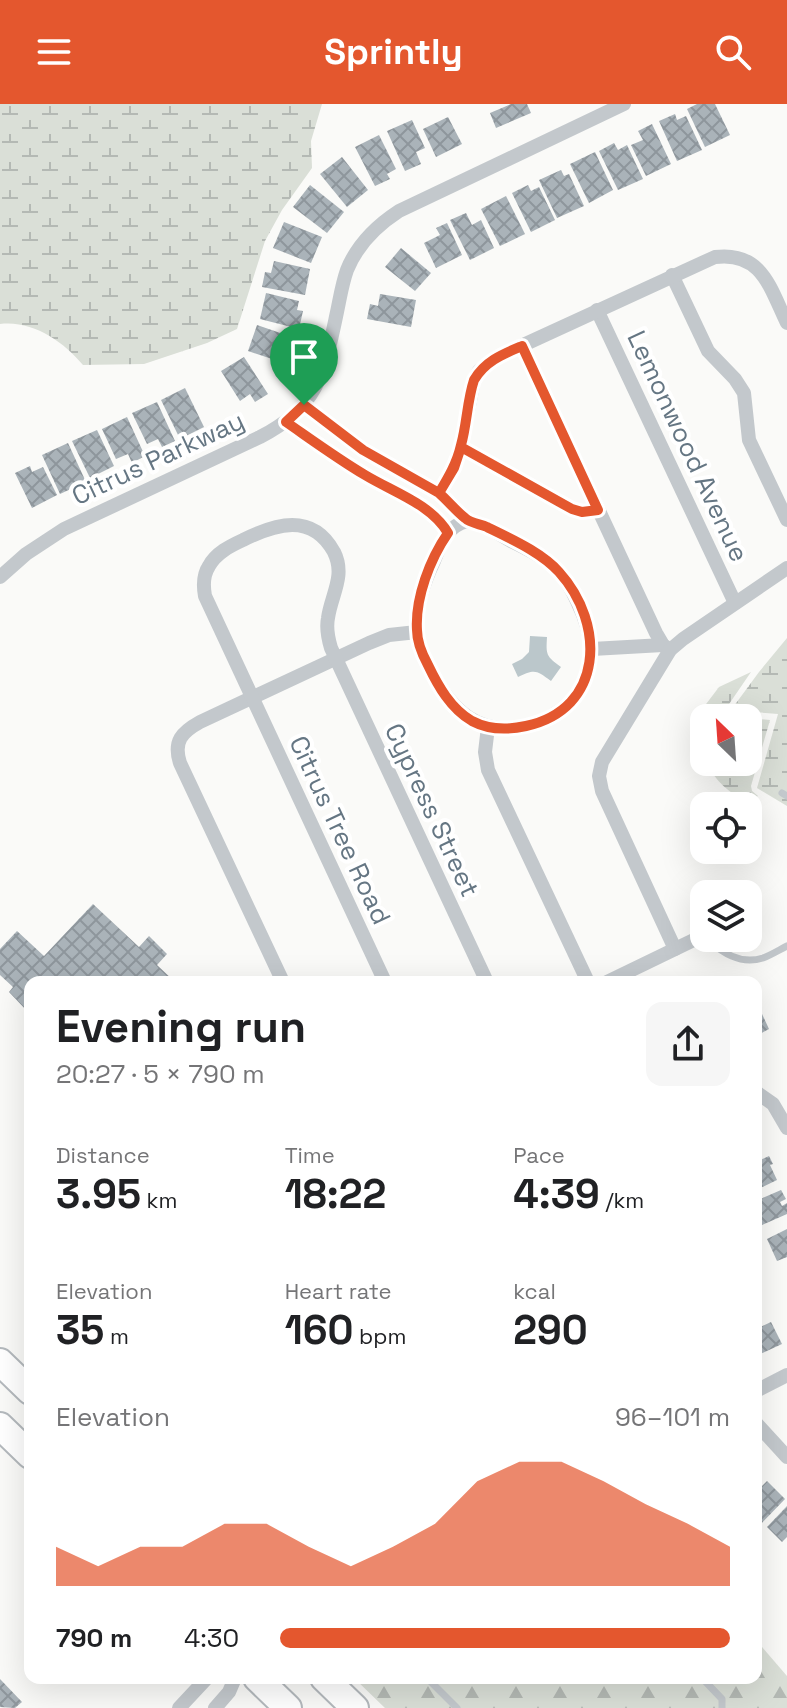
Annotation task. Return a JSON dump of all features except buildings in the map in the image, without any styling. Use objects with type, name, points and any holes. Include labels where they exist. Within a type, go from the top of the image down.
[{"type":"highway","points":[[0,1362],[24,1385]]},
{"type":"highway","points":[[0,1426],[24,1449]]},
{"type":"highway","points":[[263,1684],[288,1708]]},
{"type":"highway","points":[[330,1684],[355,1708]]},
{"type":"street","name":"Citrus Parkway","points":[[0,577],[26,554],[64,529],[286,422],[304,405],[317,384],[327,360],[347,270],[375,229],[399,211],[624,104]]},
{"type":"street","points":[[439,493],[454,468],[461,447],[471,390],[479,371],[497,357],[715,257],[732,256],[755,266],[766,279],[787,323]]},
{"type":"street","points":[[672,275],[708,351],[744,393],[749,440],[787,520]]},
{"type":"street","name":"Lemonwood Avenue","points":[[597,310],[735,603]]},
{"type":"street","points":[[522,346],[656,633],[666,647]]},
{"type":"street","points":[[304,405],[340,435],[439,493],[467,521],[484,526],[539,556],[559,572],[581,608],[592,649],[586,677],[579,691],[557,713],[544,720],[514,728],[488,727],[473,721],[444,693],[424,657],[417,632],[424,587],[448,533],[467,521]]},
{"type":"street","points":[[286,422],[365,475],[428,511],[448,533]]},
{"type":"street","points":[[461,447],[572,509],[582,512],[598,510]]},
{"type":"street","points":[[365,475],[374,457]]},
{"type":"street","name":"Cypress Street","points":[[252,698],[207,603],[204,580],[209,565],[222,552],[262,530],[282,524],[302,526],[321,536],[338,561],[338,580],[327,627],[335,659],[484,976]]},
{"type":"street","points":[[592,649],[666,647],[683,639],[787,568]]},
{"type":"street","points":[[280,976],[177,755],[179,739],[192,727],[379,638],[417,632]]},
{"type":"street","points":[[666,647],[602,762],[599,776],[605,800],[675,949]]},
{"type":"street","name":"Citrus Tree Road","points":[[252,698],[382,976]]},
{"type":"street","points":[[488,727],[485,752],[488,770],[585,976]]},
{"type":"street","points":[[619,976],[690,942]]},
{"type":"street","points":[[762,1096],[773,1104],[787,1128]]},
{"type":"street","points":[[762,1388],[787,1375]]},
{"type":"street","points":[[762,1430],[787,1457]]},
{"type":"street","points":[[179,1708],[201,1684]]},
{"type":"street","points":[[215,1708],[232,1684]]},
{"type":"lane","points":[[723,952],[739,959],[762,958],[787,946]]},
{"type":"lane","points":[[433,1684],[457,1708]]},
{"type":"lane","points":[[708,1684],[722,1699],[722,1708]]},
{"type":"green space","points":[[0,104],[322,104],[311,141],[312,168],[282,210],[265,241],[237,329],[207,343],[144,364],[83,365],[46,334],[24,325],[0,324]]},
{"type":"green space","points":[[787,638],[787,806],[757,788],[778,714],[762,713],[762,704],[735,704]]},
{"type":"green space","points":[[751,672],[729,704],[706,704],[719,687]]},
{"type":"green space","points":[[762,719],[770,720],[762,748]]},
{"type":"green space","points":[[715,776],[754,776],[751,786],[753,792],[732,792]]},
{"type":"green space","points":[[762,1647],[787,1676],[787,1708],[385,1708],[360,1684],[762,1684]]},
{"type":"shaded area","points":[[530,636],[547,637],[548,655],[561,667],[551,681],[535,672],[518,677],[512,664],[529,652]]},
{"type":"route","points":[[304,405],[286,422],[365,475],[428,511],[448,533],[424,587],[417,632],[419,645],[430,669],[453,704],[473,721],[488,727],[514,728],[544,720],[569,703],[586,677],[592,649],[587,623],[567,583],[539,556],[484,526],[467,521],[439,493],[454,468],[461,447],[572,509],[582,512],[598,510],[522,346],[497,357],[479,371],[471,390],[461,447],[458,458],[454,468],[449,476],[439,493],[363,450],[304,405]]}]
